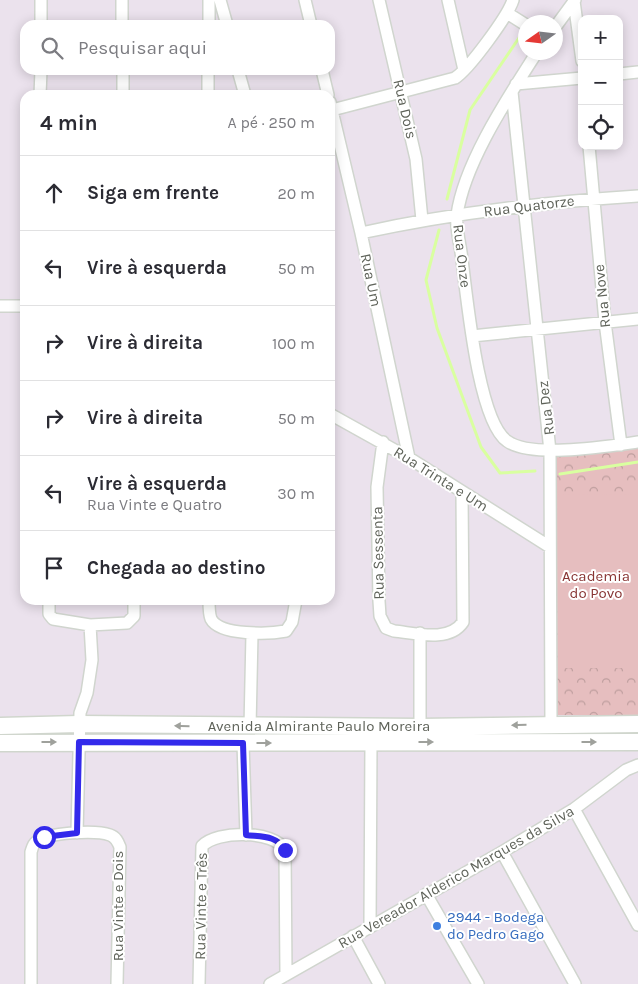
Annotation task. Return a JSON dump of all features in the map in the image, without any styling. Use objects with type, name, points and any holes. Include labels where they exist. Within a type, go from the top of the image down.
[{"type":"main road","name":"Avenida Almirante Paulo Moreira","points":[[0,726],[80,724],[420,727],[638,724]]},
{"type":"main road","name":"Avenida Almirante Paulo Moreira","points":[[0,743],[638,742]]},
{"type":"street","points":[[41,0],[41,20]]},
{"type":"street","points":[[122,0],[122,20]]},
{"type":"street","points":[[209,0],[209,20]]},
{"type":"street","points":[[220,0],[226,20]]},
{"type":"street","points":[[305,0],[310,20]]},
{"type":"street","name":"Rua Dois","points":[[379,0],[402,93],[419,178],[422,220]]},
{"type":"street","points":[[448,0],[464,70]]},
{"type":"street","points":[[335,105],[402,93],[450,80],[464,70],[507,13],[513,1]]},
{"type":"street","points":[[563,17],[575,1]]},
{"type":"street","points":[[575,1],[582,60]]},
{"type":"street","points":[[507,13],[518,20]]},
{"type":"street","name":"Rua Onze","points":[[532,60],[514,88],[479,152],[457,216],[472,336],[491,417],[497,430],[507,442],[550,451]]},
{"type":"street","points":[[623,74],[638,72]]},
{"type":"street","points":[[40,75],[40,90]]},
{"type":"street","points":[[123,75],[123,90]]},
{"type":"street","points":[[208,75],[208,90]]},
{"type":"street","points":[[239,75],[244,90]]},
{"type":"street","points":[[323,75],[327,90]]},
{"type":"street","points":[[514,88],[578,79]]},
{"type":"street","name":"Rua Dez","points":[[514,88],[536,330],[550,451],[551,725]]},
{"type":"street","name":"Rua Um","points":[[335,123],[361,233],[409,458]]},
{"type":"street","name":"Rua Nove","points":[[588,150],[605,322],[620,445]]},
{"type":"street","name":"Rua Quatorze","points":[[361,233],[422,220],[524,206],[638,196]]},
{"type":"street","points":[[0,306],[20,306]]},
{"type":"street","points":[[472,336],[638,319]]},
{"type":"street","name":"Rua Trinta e Um","points":[[335,417],[383,442],[550,547]]},
{"type":"street","name":"Rua Sessenta","points":[[383,442],[377,488],[380,616],[386,628],[420,633]]},
{"type":"street","points":[[550,451],[638,442]]},
{"type":"street","points":[[420,727],[420,633],[444,634],[453,632],[463,622],[462,492]]},
{"type":"street","points":[[49,605],[50,614],[53,619],[90,625],[127,623],[134,616],[134,605]]},
{"type":"street","points":[[210,605],[212,620],[217,625],[252,634],[286,631],[292,622],[295,605]]},
{"type":"street","points":[[77,833],[81,708],[87,693],[92,660],[90,625]]},
{"type":"street","points":[[250,726],[252,634]]},
{"type":"street","points":[[243,743],[246,835]]},
{"type":"street","points":[[370,926],[371,743]]},
{"type":"street","name":"Rua Vereador Alderico Marques da Silva","points":[[278,981],[574,809],[626,770],[638,765]]},
{"type":"street","points":[[574,809],[638,925]]},
{"type":"street","name":"Rua Vinte e Dois","points":[[31,984],[31,852],[35,843],[44,837],[77,833],[110,835],[117,839],[120,847],[117,984]]},
{"type":"street","name":"Rua Vinte e Três","points":[[200,984],[202,846],[213,837],[246,835],[272,838],[281,842],[285,850],[278,981]]},
{"type":"street","points":[[502,852],[575,984]]},
{"type":"street","points":[[426,894],[478,984]]},
{"type":"street","points":[[353,936],[379,984]]},
{"type":"green space","name":"Academia do Povo","points":[[638,447],[638,715],[554,715],[553,455]]},
{"type":"green space","name":"Academia do Povo","points":[[638,494],[638,668],[558,668],[556,495]]},
{"type":"waterway","points":[[447,199],[470,110],[518,39]]},
{"type":"waterway","points":[[439,230],[426,280],[437,328],[481,447],[500,473],[535,471]]},
{"type":"waterway","points":[[560,474],[638,462]]},
{"type":"place","name":"2944 - Bodega do Pedro Gago","points":[[437,926]]},
{"type":"route","points":[[44,837],[77,833],[79,742],[243,743],[246,835],[272,838],[281,842],[285,850]]}]
